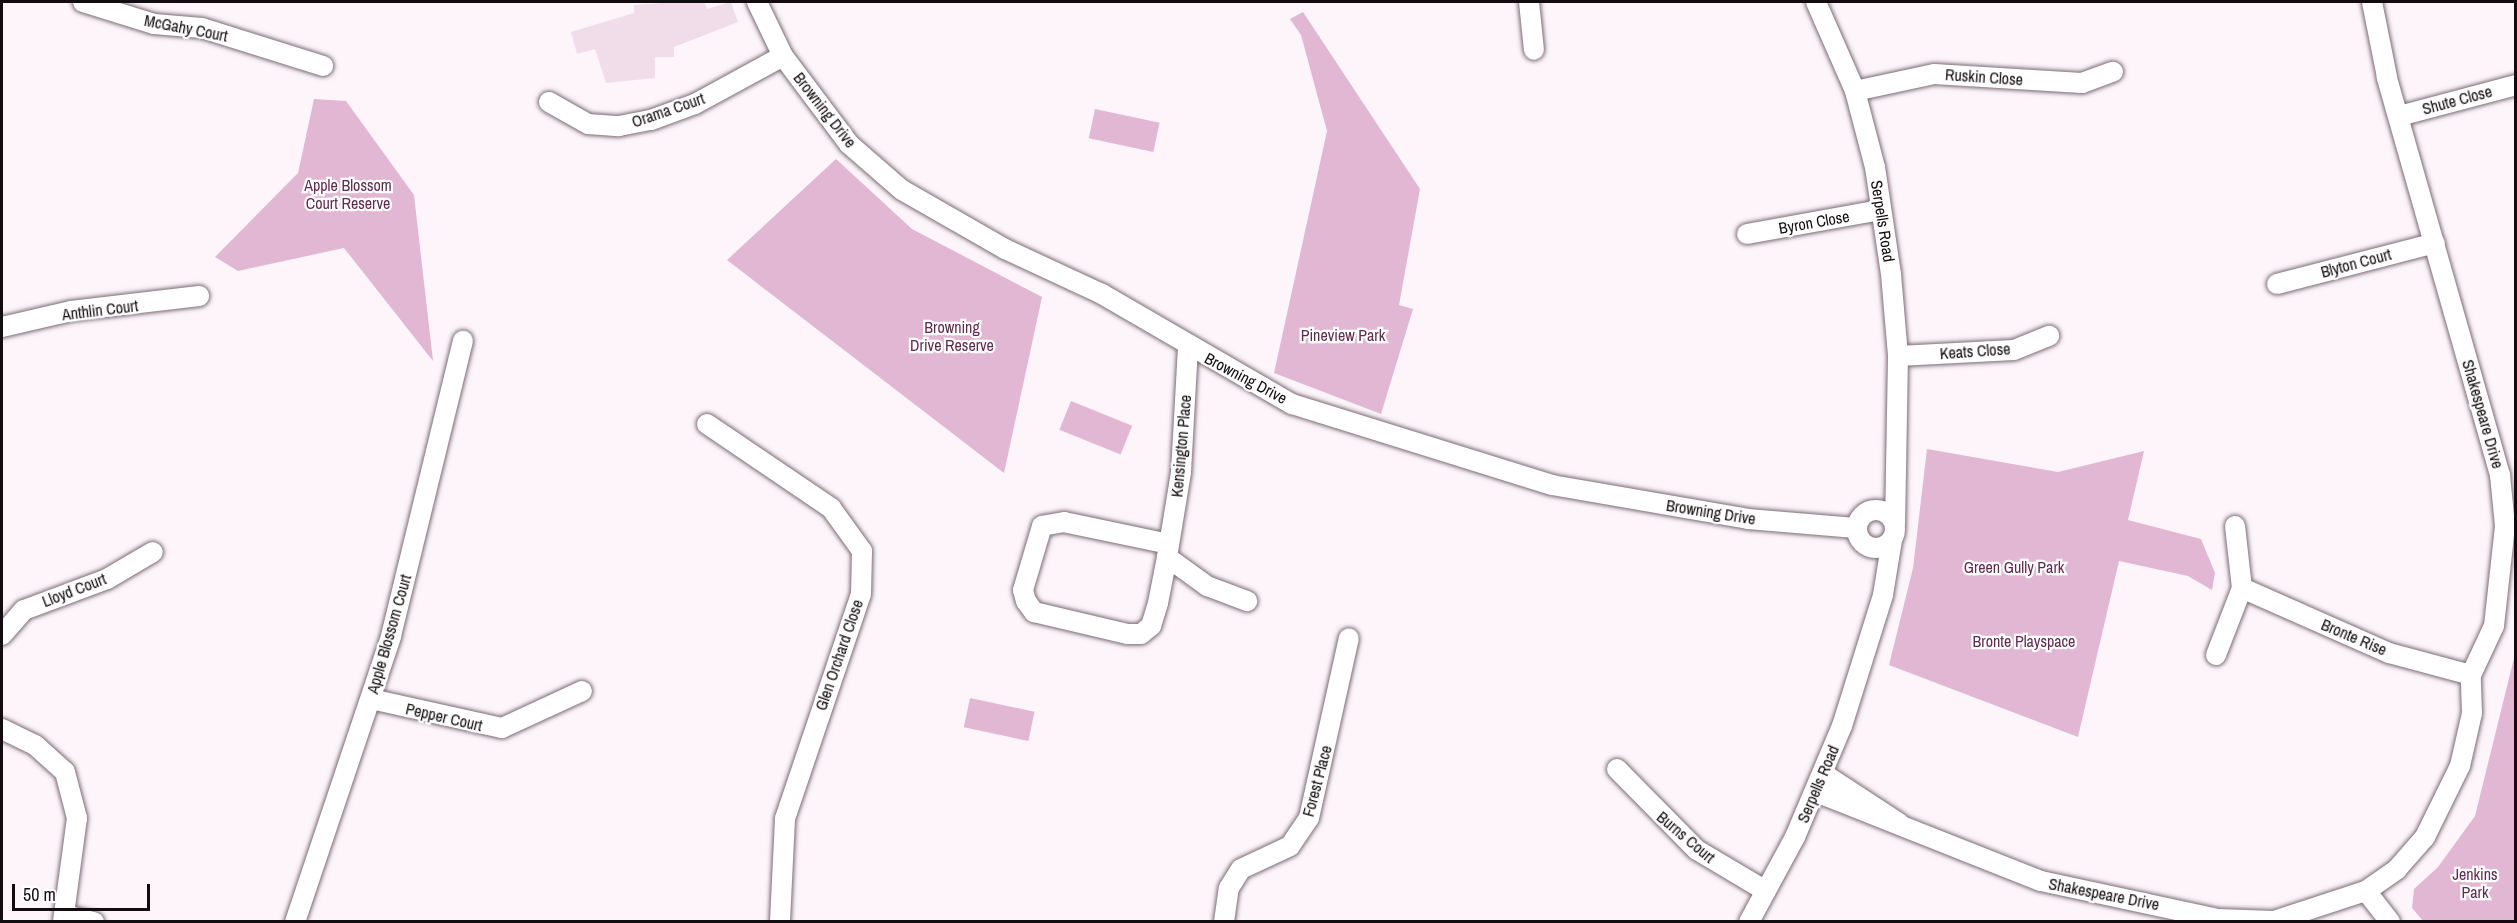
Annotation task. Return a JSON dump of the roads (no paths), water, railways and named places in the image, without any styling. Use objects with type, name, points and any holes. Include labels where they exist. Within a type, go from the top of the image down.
[{"type":"street","name":"McGahy Court","points":[[83,2],[154,24],[202,28],[323,66]]},
{"type":"street","name":"Browning Drive","points":[[758,2],[783,56],[849,144],[902,190],[1005,249],[1102,294],[1188,347],[1292,404],[1552,484],[1748,519],[1856,528]]},
{"type":"street","points":[[1529,2],[1534,50]]},
{"type":"street","name":"Serpells Road","points":[[1749,921],[1820,783],[1883,595],[1894,532],[1898,356],[1881,210],[1855,91],[1816,2]]},
{"type":"street","name":"Shakespeare Drive","points":[[1820,783],[1903,827],[2042,881],[2157,913],[2218,919],[2274,921],[2366,891],[2397,869],[2445,803],[2472,713],[2471,675],[2494,626],[2505,526],[2500,475],[2399,116],[2372,2]]},
{"type":"street","name":"Orama Court","points":[[549,102],[588,124],[651,120],[695,104],[783,56]]},
{"type":"street","name":"Ruskin Close","points":[[1855,91],[1934,74],[2082,83],[2113,72]]},
{"type":"street","name":"Shute Close","points":[[2399,116],[2516,85]]},
{"type":"street","name":"Byron Close","points":[[1747,234],[1881,210]]},
{"type":"street","name":"Blyton Court","points":[[2277,284],[2435,243]]},
{"type":"street","name":"Anthlin Court","points":[[2,327],[71,311],[200,296]]},
{"type":"street","name":"Keats Close","points":[[1898,356],[2014,350],[2049,336]]},
{"type":"street","name":"Apple Blossom Court","points":[[295,921],[370,699],[407,577],[463,341]]},
{"type":"street","name":"Kensington Place","points":[[1168,551],[1054,522],[1036,533],[1023,590],[1034,612],[1141,634],[1151,626],[1168,551],[1181,472],[1188,347]]},
{"type":"street","name":"Glen Orchard Close","points":[[707,424],[831,508],[862,551],[861,594],[784,819],[780,921]]},
{"type":"street","name":"Serpells Road","points":[[1877,510],[1896,450]]},
{"type":"street","points":[[1877,510],[1894,532],[1872,549],[1860,541],[1856,528],[1863,515],[1877,510]]},
{"type":"street","points":[[2216,655],[2242,588],[2235,526]]},
{"type":"street","name":"Serpells Road","points":[[1868,639],[1875,579],[1872,549]]},
{"type":"street","points":[[1168,551],[1207,586],[1247,601]]},
{"type":"street","name":"Lloyd Court","points":[[2,635],[24,610],[107,579],[153,552]]},
{"type":"street","name":"Bronte Rise","points":[[2242,588],[2389,653],[2471,675]]},
{"type":"street","name":"Forest Place","points":[[1224,921],[1229,888],[1241,869],[1290,846],[1309,818],[1349,638]]},
{"type":"street","name":"Pepper Court","points":[[370,699],[502,728],[582,691]]},
{"type":"street","points":[[2,729],[35,745],[65,772],[77,818],[64,918],[94,921]]},
{"type":"street","name":"Burns Court","points":[[1617,769],[1697,850],[1766,891]]},
{"type":"street","points":[[2366,891],[2390,921]]},
{"type":"park label","name":"Apple Blossom Court Reserve","points":[[348,194]]},
{"type":"park label","name":"Pineview Park","points":[[1343,335]]},
{"type":"park label","name":"Browning Drive Reserve","points":[[952,336]]},
{"type":"park label","name":"Green Gully Park","points":[[2014,567]]},
{"type":"park label","name":"Bronte Playspace","points":[[2024,641]]},
{"type":"park label","name":"Jenkins Park","points":[[2475,883]]}]
